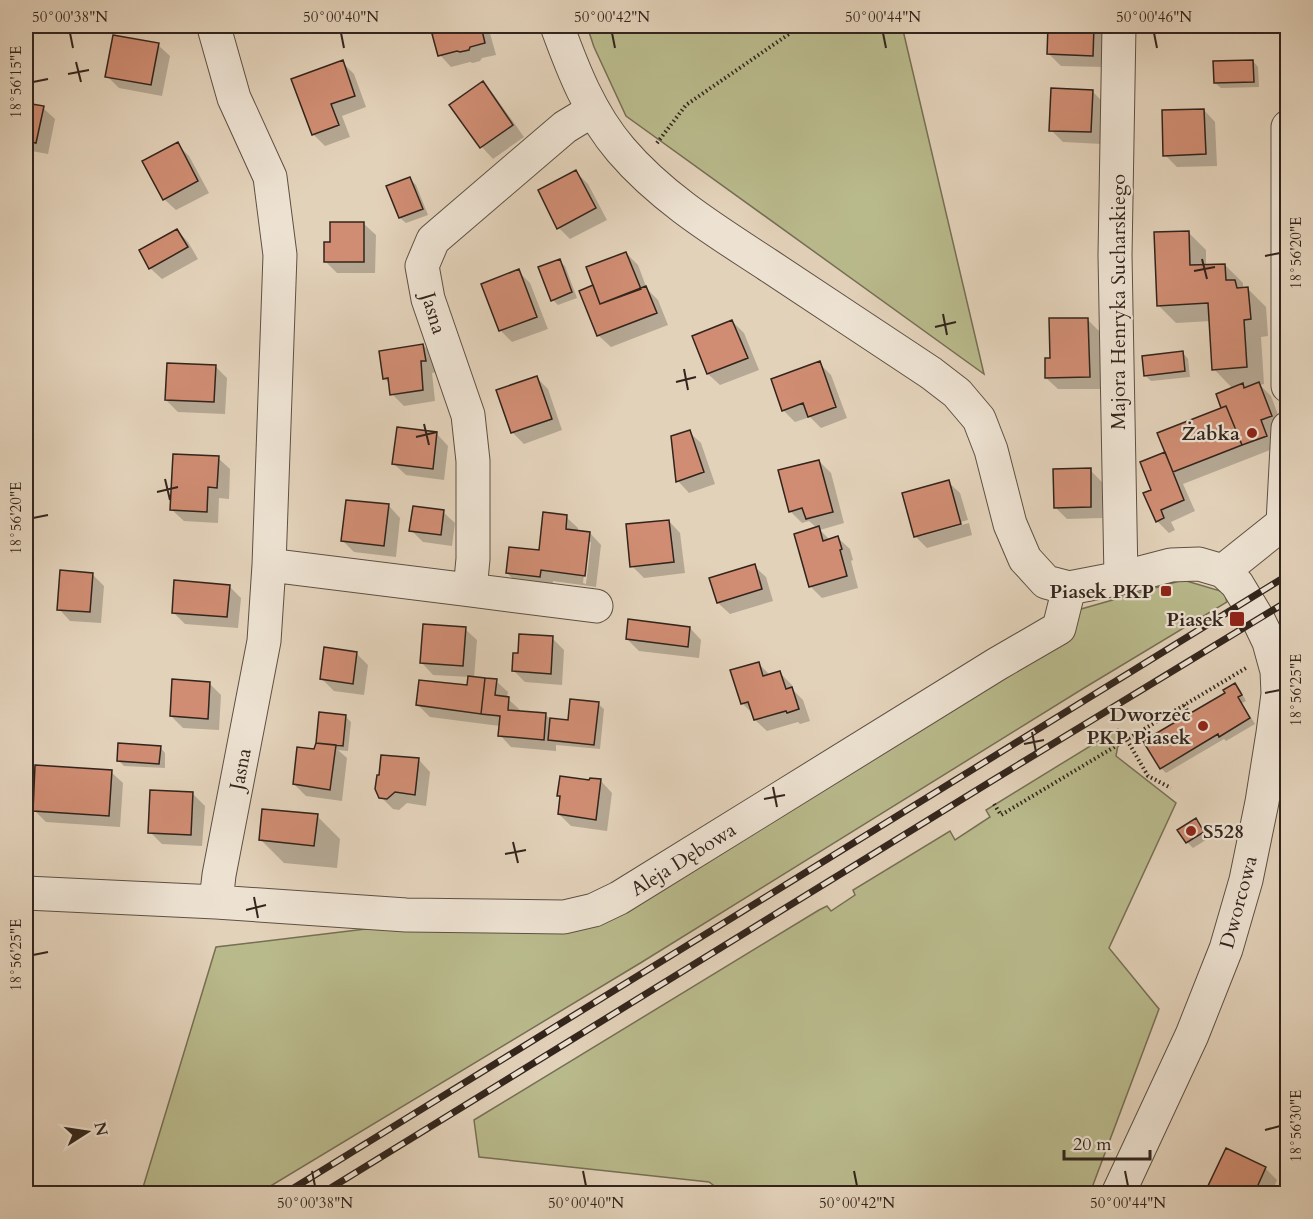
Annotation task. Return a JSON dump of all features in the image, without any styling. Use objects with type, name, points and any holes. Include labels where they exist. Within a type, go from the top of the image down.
[{"type":"street","name":"Jasna","points":[[214,26],[234,98],[270,177],[280,255],[269,565],[264,641],[219,875],[216,902]]},
{"type":"street","points":[[557,26],[571,64],[593,110],[621,150],[656,185],[701,220],[931,373],[957,393],[979,419],[991,450],[1010,524],[1025,559],[1046,582],[1069,588],[1171,565],[1199,564],[1223,571],[1285,522],[1287,428]]},
{"type":"street","name":"Majora Henryka Sucharskiego","points":[[1119,26],[1115,255],[1121,578]]},
{"type":"street","name":"Jasna","points":[[470,590],[473,559],[473,461],[468,415],[428,299],[422,266],[433,240],[565,127],[593,110]]},
{"type":"street","points":[[1287,127],[1287,386]]},
{"type":"street","points":[[269,565],[596,606]]},
{"type":"street","name":"Dworcowa","points":[[1119,1194],[1192,1035],[1226,949],[1246,880],[1262,802],[1280,732],[1277,671],[1269,642],[1248,600],[1237,584],[1223,571]]},
{"type":"street","name":"Aleja Dębowa","points":[[26,893],[216,902],[406,915],[564,916],[594,910],[619,898],[997,663],[1059,628],[1069,588]]},
{"type":"path","points":[[651,151],[686,105],[789,34]]},
{"type":"path","points":[[994,804],[1001,815],[1272,652]]},
{"type":"path","points":[[1184,705],[1190,714]]},
{"type":"path","points":[[1127,740],[1148,776],[1170,788]]},
{"type":"green space","points":[[587,26],[902,26],[984,374],[626,116],[594,47]]},
{"type":"green space","points":[[1183,580],[1224,592],[1227,602],[642,962],[259,1193],[141,1194],[216,947],[407,924],[570,922],[1074,611]]},
{"type":"green space","points":[[1118,729],[1120,733],[1116,756],[1176,803],[1109,948],[1159,1009],[1090,1193],[724,1193],[709,1182],[479,1157],[474,1120],[819,910],[827,906],[831,911],[855,895],[853,890],[950,831],[955,840],[990,817],[986,810]]},
{"type":"building","points":[[435,26],[481,26],[485,43],[470,47],[469,50],[438,56],[432,34],[437,32]]},
{"type":"building","points":[[1048,26],[1094,26],[1093,56],[1047,54]]},
{"type":"building","points":[[113,35],[159,43],[151,85],[105,77]]},
{"type":"building","points":[[343,60],[355,96],[331,104],[339,125],[312,135],[291,79]]},
{"type":"building","points":[[1253,60],[1254,82],[1214,83],[1213,61]]},
{"type":"building","points":[[483,81],[513,125],[480,148],[449,105]]},
{"type":"building","points":[[1051,88],[1093,90],[1091,132],[1049,131]]},
{"type":"building","points":[[26,103],[44,106],[36,143],[26,141]]},
{"type":"building","points":[[1204,109],[1206,154],[1163,156],[1162,110]]},
{"type":"building","points":[[178,142],[198,181],[163,200],[142,161]]},
{"type":"building","points":[[576,170],[596,208],[557,229],[538,190]]},
{"type":"building","points":[[410,177],[423,209],[399,218],[386,186]]},
{"type":"building","points":[[330,222],[364,222],[364,262],[324,262],[324,242],[330,242]]},
{"type":"building","points":[[177,229],[188,247],[149,269],[139,250]]},
{"type":"building","points":[[1189,231],[1190,265],[1225,264],[1226,280],[1235,280],[1237,288],[1248,287],[1251,319],[1244,320],[1247,367],[1212,370],[1208,303],[1157,306],[1154,232]]},
{"type":"building","points":[[626,252],[641,289],[600,304],[586,267]]},
{"type":"building","points":[[560,259],[572,292],[551,301],[538,267]]},
{"type":"building","points":[[519,269],[537,317],[499,331],[481,284]]},
{"type":"building","points":[[593,285],[600,304],[646,286],[657,313],[597,336],[579,291]]},
{"type":"building","points":[[1049,318],[1088,318],[1090,377],[1045,378],[1045,358],[1050,358]]},
{"type":"building","points":[[732,320],[748,358],[707,374],[692,336]]},
{"type":"building","points":[[423,344],[426,361],[421,361],[423,390],[390,395],[388,378],[383,379],[379,351]]},
{"type":"building","points":[[1183,351],[1185,371],[1144,376],[1142,356]]},
{"type":"building","points":[[820,361],[836,407],[808,417],[803,403],[782,411],[771,379]]},
{"type":"building","points":[[167,363],[216,365],[214,402],[165,400]]},
{"type":"building","points":[[537,376],[552,419],[511,433],[496,390]]},
{"type":"building","points":[[1259,382],[1272,416],[1261,420],[1267,436],[1242,445],[1226,406],[1221,408],[1216,394],[1243,383],[1244,388]]},
{"type":"building","points":[[1226,406],[1242,445],[1173,472],[1157,433]]},
{"type":"building","points":[[397,427],[437,432],[433,469],[392,464]]},
{"type":"building","points":[[690,430],[704,472],[676,482],[671,436]]},
{"type":"building","points":[[1165,452],[1184,500],[1161,510],[1164,518],[1156,522],[1143,493],[1151,490],[1140,462]]},
{"type":"building","points":[[173,454],[219,456],[217,488],[208,487],[207,512],[170,510]]},
{"type":"building","points":[[819,460],[833,512],[806,519],[802,508],[789,512],[778,470]]},
{"type":"building","points":[[1091,468],[1091,507],[1054,508],[1053,469]]},
{"type":"building","points":[[949,480],[961,524],[914,537],[902,493]]},
{"type":"building","points":[[346,500],[389,504],[384,546],[341,541]]},
{"type":"building","points":[[413,506],[444,510],[441,535],[409,531]]},
{"type":"building","points":[[543,512],[567,515],[566,529],[590,532],[585,576],[541,570],[540,577],[506,573],[509,547],[539,550]]},
{"type":"building","points":[[669,520],[674,562],[630,567],[626,524]]},
{"type":"building","points":[[819,526],[823,541],[838,536],[847,576],[809,587],[794,534]]},
{"type":"building","points":[[755,564],[762,589],[717,603],[709,578]]},
{"type":"building","points":[[60,570],[93,573],[90,612],[57,610]]},
{"type":"building","points":[[174,580],[230,585],[227,617],[172,613]]},
{"type":"building","points":[[628,619],[690,627],[688,647],[626,639]]},
{"type":"building","points":[[423,624],[466,627],[463,666],[420,663]]},
{"type":"building","points":[[519,634],[553,636],[551,674],[512,671],[513,653],[518,653]]},
{"type":"building","points":[[324,647],[357,652],[353,684],[320,679]]},
{"type":"building","points":[[759,662],[763,676],[780,671],[786,689],[792,687],[799,709],[754,720],[748,702],[741,704],[730,670]]},
{"type":"building","points":[[468,676],[485,678],[481,714],[416,705],[419,680],[467,685]]},
{"type":"building","points":[[485,678],[497,679],[495,695],[509,697],[508,710],[546,713],[544,740],[498,736],[500,716],[481,714]]},
{"type":"building","points":[[172,679],[210,682],[208,719],[170,716]]},
{"type":"building","name":"Dworzec PKP Piasek","points":[[1235,683],[1242,695],[1238,697],[1250,718],[1219,737],[1218,734],[1160,769],[1141,738],[1145,740],[1225,693],[1223,690]]},
{"type":"building","points":[[570,699],[599,702],[594,745],[548,740],[550,718],[568,720]]},
{"type":"building","points":[[319,712],[346,715],[343,746],[316,743]]},
{"type":"building","points":[[118,743],[161,746],[159,764],[117,761]]},
{"type":"building","points":[[316,743],[336,745],[330,790],[293,784],[297,747],[314,749]]},
{"type":"building","points":[[381,755],[419,758],[415,795],[395,792],[387,799],[379,798],[375,789]]},
{"type":"building","points":[[35,765],[112,770],[109,816],[33,811]]},
{"type":"building","points":[[560,776],[589,780],[590,778],[601,779],[596,820],[558,814],[560,796],[557,796]]},
{"type":"building","points":[[150,790],[193,792],[191,835],[148,833]]},
{"type":"building","points":[[262,809],[318,814],[314,846],[259,840]]},
{"type":"building","name":"S528","points":[[1196,818],[1204,832],[1186,843],[1177,830]]},
{"type":"building","points":[[1288,1017],[1288,1043],[1282,1042]]},
{"type":"building","points":[[1226,1148],[1266,1167],[1254,1194],[1219,1194],[1207,1188]]},
{"type":"railway","points":[[284,1194],[1288,575]]},
{"type":"railway","points":[[321,1194],[1288,601]]},
{"type":"place","name":"Żabka","points":[[1252,433]]},
{"type":"place","name":"Piasek PKP","points":[[1166,591]]},
{"type":"place","name":"Piasek","points":[[1237,619]]},
{"type":"place","name":"Dworzec PKP Piasek","points":[[1203,726]]},
{"type":"place","name":"S528","points":[[1191,831]]}]
